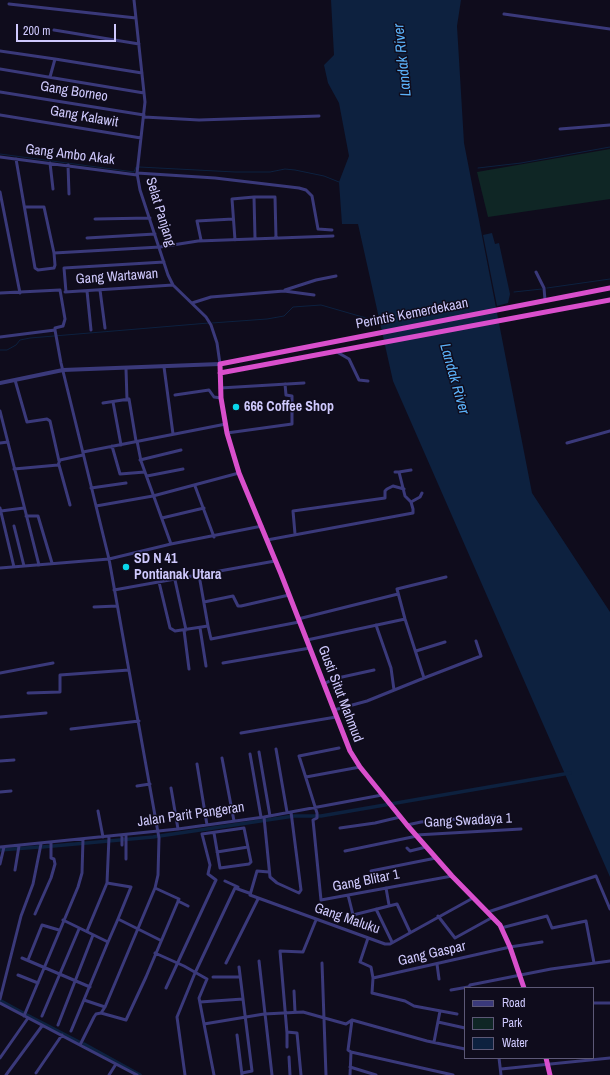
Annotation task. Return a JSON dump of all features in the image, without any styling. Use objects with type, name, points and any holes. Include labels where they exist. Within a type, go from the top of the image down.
[{"type":"highway","name":"Perintis Kemerdekaan","points":[[220,364],[610,288]]},
{"type":"highway","points":[[220,373],[362,348],[610,300]]},
{"type":"highway","points":[[317,345],[323,355]]},
{"type":"highway","name":"Gusti Situt Mahmud","points":[[220,364],[221,398],[227,433],[239,474],[262,526],[350,751],[360,767],[400,817],[452,876],[493,917],[501,928],[510,947],[524,987]]},
{"type":"highway","points":[[546,1059],[550,1075]]},
{"type":"street","name":"Selat Panjang","points":[[134,0],[144,93],[144,116],[137,174],[142,196],[164,262],[174,285],[206,317],[211,325],[217,343],[220,364]]},
{"type":"street","points":[[9,4],[136,18]]},
{"type":"street","points":[[504,14],[610,29]]},
{"type":"street","points":[[54,30],[139,44]]},
{"type":"street","points":[[0,51],[142,73]]},
{"type":"street","points":[[50,77],[55,59]]},
{"type":"street","points":[[0,69],[144,93]]},
{"type":"street","name":"Gang Borneo","points":[[0,92],[144,116],[204,120],[319,116]]},
{"type":"street","name":"Gang Kalawit","points":[[0,115],[141,138]]},
{"type":"street","points":[[560,129],[610,125]]},
{"type":"street","name":"Gang Ambo Akak","points":[[0,157],[137,174],[215,178],[299,188],[306,190],[312,196],[318,229],[332,230]]},
{"type":"street","points":[[16,159],[36,270],[55,267],[54,253],[44,207],[25,207]]},
{"type":"street","points":[[50,163],[53,189]]},
{"type":"street","points":[[68,165],[69,194]]},
{"type":"street","points":[[0,192],[20,292]]},
{"type":"street","points":[[254,197],[255,238]]},
{"type":"street","points":[[235,240],[232,199],[254,197],[275,197],[276,238]]},
{"type":"street","points":[[95,219],[150,218]]},
{"type":"street","points":[[202,240],[197,221],[233,219]]},
{"type":"street","points":[[87,238],[155,234]]},
{"type":"street","points":[[54,253],[160,247],[182,242],[202,240],[334,236]]},
{"type":"street","points":[[66,292],[64,268],[164,262]]},
{"type":"street","points":[[536,272],[544,288],[543,301]]},
{"type":"street","points":[[284,291],[316,280],[336,276]]},
{"type":"street","name":"Gang Wartawan","points":[[1,293],[59,290],[66,292],[174,285]]},
{"type":"street","points":[[0,288],[1,293]]},
{"type":"street","points":[[100,290],[105,328]]},
{"type":"street","points":[[87,291],[91,330]]},
{"type":"street","points":[[192,303],[211,297],[284,291],[314,295]]},
{"type":"street","points":[[0,337],[55,331],[55,328],[63,326],[65,320],[62,292]]},
{"type":"street","points":[[55,331],[109,560],[159,838],[158,875],[155,888],[101,1013]]},
{"type":"street","points":[[337,352],[349,359],[358,380],[368,381]]},
{"type":"street","points":[[0,383],[63,370],[126,369],[220,364]]},
{"type":"street","points":[[164,367],[173,434]]},
{"type":"street","points":[[126,369],[127,400],[129,399],[140,460],[172,544]]},
{"type":"street","points":[[15,380],[27,422],[47,419],[50,420],[70,505]]},
{"type":"street","points":[[220,388],[304,383]]},
{"type":"street","points":[[227,433],[292,424],[292,396],[286,395],[285,384]]},
{"type":"street","points":[[175,395],[209,390],[214,397],[221,398]]},
{"type":"street","points":[[103,403],[127,400]]},
{"type":"street","points":[[113,402],[120,444]]},
{"type":"street","points":[[0,411],[1,423],[8,442],[39,565]]},
{"type":"street","points":[[14,469],[59,463],[83,453],[120,444],[226,424]]},
{"type":"street","points":[[567,443],[610,431]]},
{"type":"street","points":[[0,443],[8,442]]},
{"type":"street","points":[[112,446],[120,474],[145,472]]},
{"type":"street","points":[[140,460],[181,450]]},
{"type":"street","points":[[147,476],[183,469]]},
{"type":"street","points":[[395,472],[411,470]]},
{"type":"street","points":[[267,540],[413,513],[411,502],[405,496],[399,472]]},
{"type":"street","points":[[96,506],[153,496],[239,474]]},
{"type":"street","points":[[91,488],[126,483]]},
{"type":"street","points":[[195,486],[214,537]]},
{"type":"street","points":[[295,534],[293,511],[370,499],[386,498],[385,490],[390,487],[404,489]]},
{"type":"street","points":[[411,502],[420,497],[422,493]]},
{"type":"street","points":[[14,567],[0,511],[24,508]]},
{"type":"street","points":[[162,518],[204,508]]},
{"type":"street","points":[[26,516],[38,516],[52,564]]},
{"type":"street","points":[[14,526],[24,566]]},
{"type":"street","points":[[0,568],[109,560],[172,544],[214,537],[262,526]]},
{"type":"street","points":[[114,590],[275,561]]},
{"type":"street","points":[[199,575],[211,639],[299,620],[398,594]]},
{"type":"street","points":[[424,678],[396,589],[446,578]]},
{"type":"street","points":[[175,580],[185,630],[189,669]]},
{"type":"street","points":[[160,582],[170,628],[175,631],[208,626]]},
{"type":"street","points":[[204,602],[234,596],[238,606],[241,606],[289,595]]},
{"type":"street","points":[[94,608],[117,606]]},
{"type":"street","points":[[307,640],[405,619]]},
{"type":"street","points":[[376,625],[391,668],[394,690]]},
{"type":"street","points":[[200,628],[206,666]]},
{"type":"street","points":[[334,710],[358,704],[481,656],[476,641]]},
{"type":"street","points":[[416,651],[445,642]]},
{"type":"street","points":[[223,663],[310,648]]},
{"type":"street","points":[[0,671],[53,663]]},
{"type":"street","points":[[28,693],[60,692],[60,675],[129,670]]},
{"type":"street","points":[[324,684],[332,680],[374,670]]},
{"type":"street","points":[[0,717],[46,713]]},
{"type":"street","points":[[241,733],[336,717]]},
{"type":"street","points":[[71,729],[139,721]]},
{"type":"street","points":[[315,807],[299,755],[339,748]]},
{"type":"street","points":[[276,749],[287,812]]},
{"type":"street","points":[[259,752],[270,816]]},
{"type":"street","points":[[250,754],[265,823],[270,877],[277,883],[299,893],[293,819],[291,813]]},
{"type":"street","points":[[222,758],[234,821]]},
{"type":"street","points":[[0,761],[14,760]]},
{"type":"street","points":[[197,764],[207,825]]},
{"type":"street","points":[[306,777],[360,767]]},
{"type":"street","points":[[136,786],[150,784]]},
{"type":"street","points":[[171,788],[178,829]]},
{"type":"street","points":[[0,792],[11,791]]},
{"type":"street","name":"Jalan Parit Pangeran","points":[[2,849],[52,843],[82,842],[103,837],[124,839],[158,832],[270,816],[287,812],[291,813],[315,807],[384,796]]},
{"type":"street","name":"Gang Blitar 1","points":[[315,807],[317,815],[313,820],[321,899],[325,900],[452,876]]},
{"type":"street","points":[[98,811],[103,837]]},
{"type":"street","points":[[407,825],[431,821],[494,816]]},
{"type":"street","points":[[340,828],[375,823],[400,817]]},
{"type":"street","points":[[218,824],[220,831]]},
{"type":"street","points":[[166,988],[216,880],[208,874],[210,865],[202,835],[243,828],[250,863],[222,868],[219,866],[214,833]]},
{"type":"street","name":"Gang Swadaya 1","points":[[345,851],[417,836],[521,829]]},
{"type":"street","points":[[87,931],[107,883],[109,838]]},
{"type":"street","points":[[124,839],[126,860]]},
{"type":"street","points":[[24,1016],[78,887],[82,873],[82,842]]},
{"type":"street","points":[[35,914],[51,878],[54,864],[54,859],[51,858],[52,843]]},
{"type":"street","points":[[0,999],[21,916],[33,884],[41,844]]},
{"type":"street","points":[[15,870],[19,846]]},
{"type":"street","points":[[217,852],[248,847]]},
{"type":"street","points":[[407,848],[410,851],[426,847]]},
{"type":"street","points":[[0,864],[2,849]]},
{"type":"street","points":[[371,871],[436,858]]},
{"type":"street","points":[[225,881],[249,892],[257,871],[269,872]]},
{"type":"street","points":[[488,912],[596,876],[610,909]]},
{"type":"street","points":[[71,1031],[131,887],[107,883]]},
{"type":"street","points":[[185,1075],[177,1017],[195,973],[230,898],[235,888],[238,887]]},
{"type":"street","points":[[155,888],[178,898],[178,901],[188,906]]},
{"type":"street","points":[[386,888],[389,905]]},
{"type":"street","name":"Gang Maluku","points":[[249,892],[252,897],[385,944],[392,942],[473,898]]},
{"type":"street","points":[[348,895],[353,915],[397,904],[410,932]]},
{"type":"street","points":[[226,963],[258,899]]},
{"type":"street","points":[[80,1045],[96,1014],[101,1013],[126,1020],[178,901]]},
{"type":"street","points":[[376,909],[392,942]]},
{"type":"street","points":[[438,916],[454,938],[493,917]]},
{"type":"street","points":[[501,928],[547,916],[552,928],[586,921],[594,963]]},
{"type":"street","points":[[63,920],[108,942]]},
{"type":"street","points":[[118,920],[160,940]]},
{"type":"street","points":[[287,1047],[286,1012],[280,951],[303,952],[316,920]]},
{"type":"street","points":[[28,960],[42,925],[59,930]]},
{"type":"street","points":[[42,1016],[79,929]]},
{"type":"street","points":[[58,1025],[93,935]]},
{"type":"street","points":[[368,938],[360,962],[371,967],[373,978],[371,992],[405,1001],[411,1005],[457,1014]]},
{"type":"street","name":"Gang Gaspar","points":[[373,978],[510,947],[542,942]]},
{"type":"street","points":[[155,953],[177,962],[207,979],[200,996],[200,1002],[214,1075]]},
{"type":"street","points":[[22,958],[90,987]]},
{"type":"street","points":[[259,961],[272,1075]]},
{"type":"street","points":[[469,987],[470,985],[520,975],[610,961]]},
{"type":"street","points":[[322,962],[326,1075]]},
{"type":"street","points":[[436,964],[439,979]]},
{"type":"street","points":[[237,1035],[242,1074],[252,1071],[239,967]]},
{"type":"street","points":[[18,975],[38,983]]},
{"type":"street","points":[[213,977],[240,977]]},
{"type":"street","points":[[451,990],[464,988]]},
{"type":"street","points":[[294,991],[295,1012]]},
{"type":"street","points":[[200,1002],[243,999]]},
{"type":"street","points":[[84,1000],[104,1006]]},
{"type":"street","points":[[0,1003],[137,1075]]},
{"type":"street","points":[[594,1003],[610,1003]]},
{"type":"street","points":[[434,1042],[440,1011]]},
{"type":"street","points":[[204,1024],[264,1014],[303,1012],[346,1024],[352,1020],[464,1049]]},
{"type":"street","points":[[0,1058],[28,1018]]},
{"type":"street","points":[[350,1075],[351,1052],[348,1050],[352,1020]]},
{"type":"street","points":[[438,1022],[464,1028]]},
{"type":"street","points":[[6,1075],[42,1026]]},
{"type":"street","points":[[287,1032],[297,1033],[301,1075]]},
{"type":"street","points":[[36,1074],[62,1036]]},
{"type":"street","points":[[351,1052],[453,1075]]},
{"type":"street","points":[[289,1057],[290,1075]]},
{"type":"street","points":[[501,1069],[610,1058]]},
{"type":"street","points":[[498,1059],[502,1075]]},
{"type":"street","points":[[109,1075],[116,1064]]},
{"type":"street","points":[[350,1068],[376,1075]]},
{"type":"green space","points":[[610,149],[610,199],[488,217],[477,172]]},
{"type":"water","name":"Landak River","points":[[331,0],[461,0],[457,26],[464,143],[532,493],[610,612],[610,877],[393,381],[358,224],[342,224],[339,182],[349,156],[339,103],[328,83],[324,65],[334,55]]},
{"type":"water","points":[[492,233],[495,244],[499,243],[510,294],[508,303],[497,306],[483,235]]},
{"type":"waterway","points":[[478,168],[521,163],[610,147]]},
{"type":"waterway","points":[[0,154],[134,172],[136,167]]},
{"type":"waterway","points":[[139,167],[235,172],[270,172],[285,169],[324,176],[339,182]]},
{"type":"waterway","points":[[547,288],[610,279]]},
{"type":"waterway","points":[[514,292],[542,289]]},
{"type":"waterway","points":[[212,323],[267,319],[284,316],[293,307],[321,305],[380,322]]},
{"type":"waterway","points":[[0,350],[7,350],[16,345],[20,340],[30,338],[209,323]]},
{"type":"waterway","points":[[42,847],[153,837],[294,816],[321,816],[570,773]]},
{"type":"waterway","points":[[0,850],[39,847]]},
{"type":"waterway","points":[[1,1001],[23,1013]]},
{"type":"waterway","points":[[27,1015],[79,1042]]},
{"type":"waterway","points":[[84,1044],[140,1075]]},
{"type":"place","name":"666 Coffee Shop","points":[[236,407]]},
{"type":"place","name":"SD N 41 Pontianak Utara","points":[[126,567]]}]
